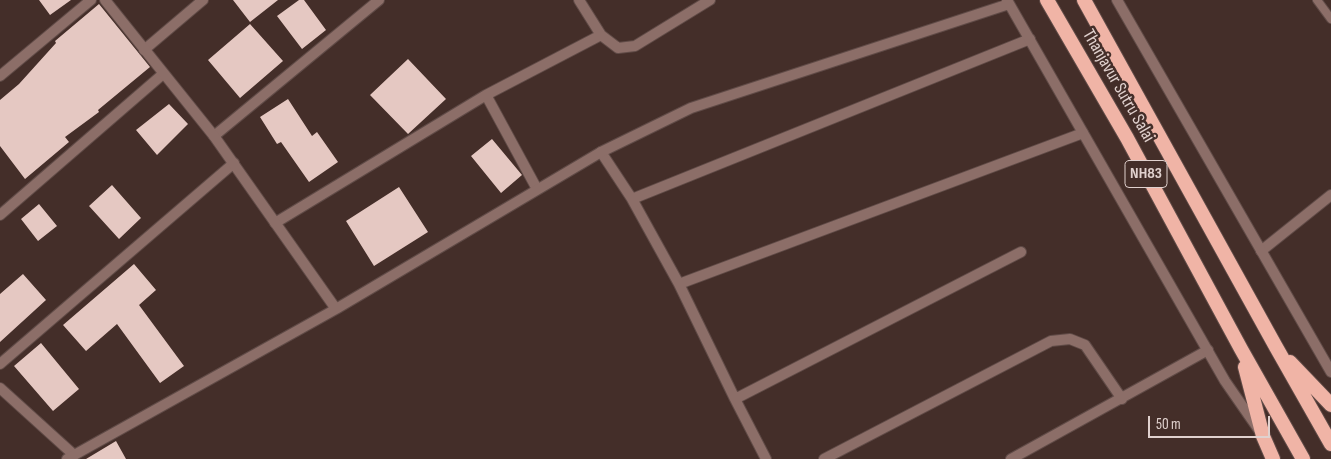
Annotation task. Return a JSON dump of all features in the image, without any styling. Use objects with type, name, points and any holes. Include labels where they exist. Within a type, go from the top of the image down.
[{"type":"highway","name":"Thanjavur Sutru Salai","points":[[1047,0],[1127,138],[1241,350]]},
{"type":"highway","name":"Thanjavur Sutru Salai","points":[[1084,0],[1276,347]]},
{"type":"highway","points":[[1276,347],[1331,405]]},
{"type":"highway","name":"NH83","points":[[1276,347],[1331,444]]},
{"type":"highway","points":[[1241,350],[1263,436],[1273,459]]},
{"type":"highway","name":"NH83","points":[[1241,350],[1303,459]]},
{"type":"street","points":[[0,76],[91,0]]},
{"type":"street","points":[[105,0],[214,136],[336,309]]},
{"type":"street","points":[[144,50],[203,0]]},
{"type":"street","points":[[214,136],[379,0]]},
{"type":"street","points":[[579,0],[601,35],[618,48],[635,46],[710,0]]},
{"type":"street","points":[[1117,0],[1331,372]]},
{"type":"street","points":[[0,388],[70,457],[336,309],[537,188],[601,152],[691,108],[1008,2],[1225,380],[1263,436]]},
{"type":"street","points":[[275,223],[486,95],[601,35]]},
{"type":"street","points":[[632,199],[1030,39]]},
{"type":"street","points":[[0,214],[163,74]]},
{"type":"street","points":[[486,95],[537,188]]},
{"type":"street","points":[[679,284],[1083,133]]},
{"type":"street","points":[[601,152],[632,199],[679,284],[766,459]]},
{"type":"street","points":[[0,364],[234,163]]},
{"type":"street","points":[[1260,251],[1331,196]]},
{"type":"street","points":[[735,399],[1021,252]]},
{"type":"street","points":[[824,459],[1051,341],[1070,339],[1085,345],[1122,399]]},
{"type":"street","points":[[1011,459],[1208,350]]},
{"type":"lane","points":[[1318,0],[1331,19]]},
{"type":"building","points":[[39,0],[71,0],[50,15]]},
{"type":"building","points":[[233,0],[278,0],[250,22]]},
{"type":"building","points":[[299,0],[304,0],[326,30],[302,49],[277,16]]},
{"type":"building","points":[[99,4],[150,67],[98,110],[99,112],[65,137],[69,142],[25,179],[0,146],[0,100],[19,84],[56,43],[55,41]]},
{"type":"building","points":[[250,24],[283,61],[240,98],[208,60]]},
{"type":"building","points":[[408,59],[446,99],[408,134],[370,95]]},
{"type":"building","points":[[288,99],[312,136],[317,132],[338,162],[309,182],[281,142],[277,144],[260,117]]},
{"type":"building","points":[[169,104],[188,124],[157,155],[136,130]]},
{"type":"building","points":[[492,139],[522,175],[501,193],[471,156]]},
{"type":"building","points":[[112,185],[141,218],[119,239],[89,206]]},
{"type":"building","points":[[399,187],[428,232],[374,266],[346,221]]},
{"type":"building","points":[[39,204],[57,226],[38,241],[21,219]]},
{"type":"building","points":[[134,264],[156,290],[139,305],[184,366],[160,383],[117,324],[86,351],[63,325]]},
{"type":"building","points":[[23,274],[46,300],[0,342],[0,294]]},
{"type":"building","points":[[41,343],[79,389],[53,411],[14,366]]},
{"type":"building","points":[[116,441],[126,459],[86,459]]}]
